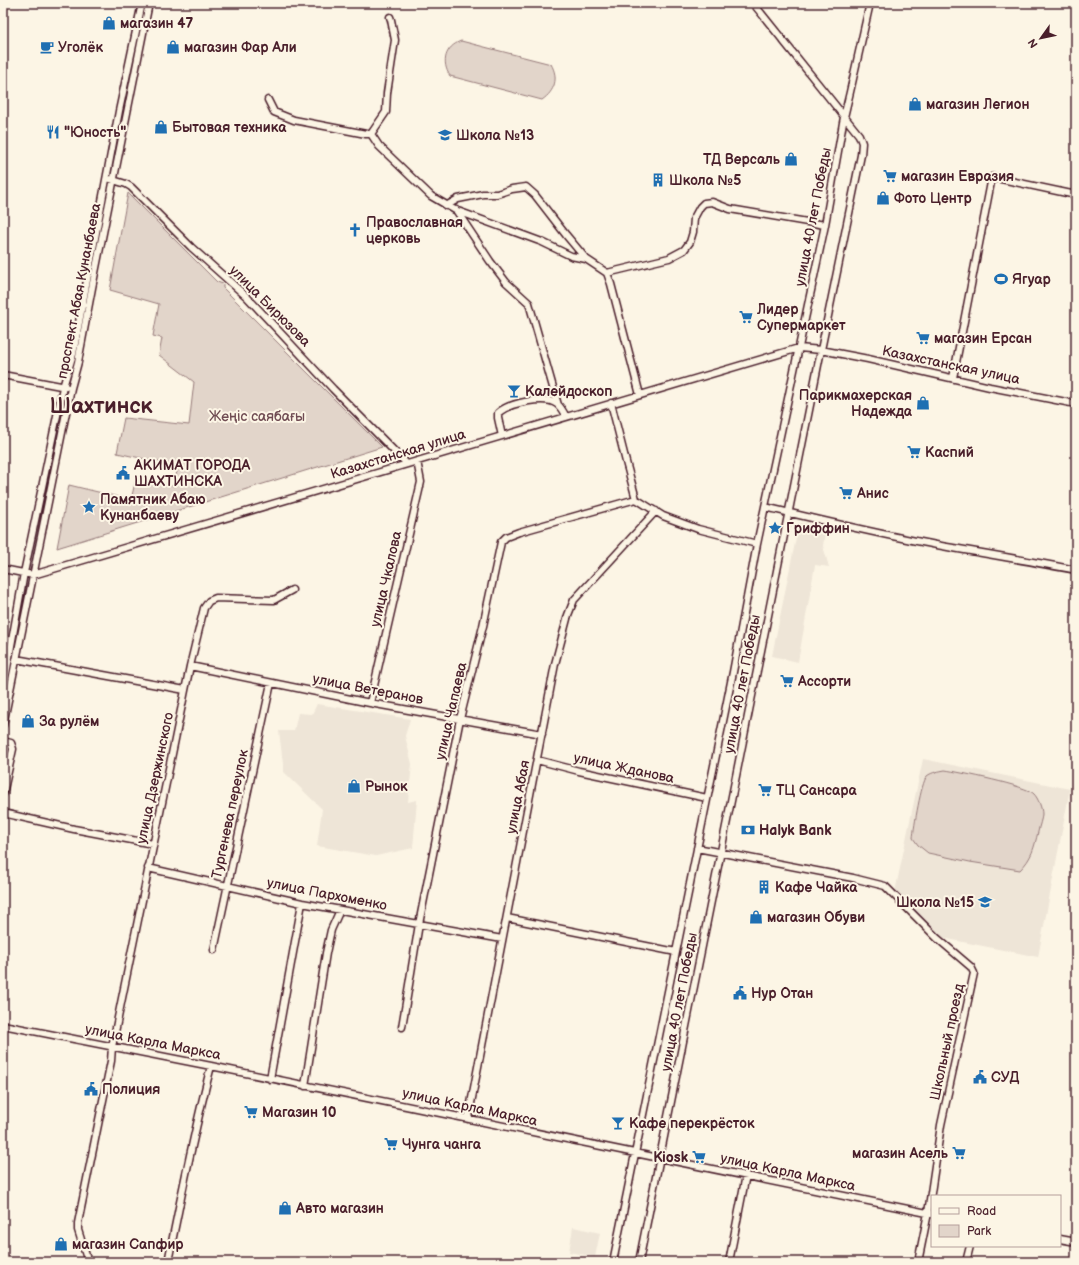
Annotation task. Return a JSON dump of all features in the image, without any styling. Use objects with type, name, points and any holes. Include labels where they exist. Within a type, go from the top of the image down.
[{"type":"street","name":"проспект Абая Кунанбаева","points":[[3,691],[24,573],[63,387],[73,354],[142,3]]},
{"type":"street","name":"проспект Абая Кунанбаева","points":[[3,725],[71,388],[78,362],[149,3]]},
{"type":"street","points":[[753,3],[844,117]]},
{"type":"street","name":"улица 40 лет Победы","points":[[613,1262],[757,544],[825,225],[844,117],[870,3]]},
{"type":"street","points":[[371,134],[386,112],[387,93],[395,40],[392,20],[390,17]]},
{"type":"street","points":[[268,100],[274,112],[294,120],[371,134]]},
{"type":"street","name":"улица 40 лет Победы","points":[[639,1262],[788,512],[861,155],[862,143],[859,135],[844,117]]},
{"type":"street","points":[[371,134],[379,146],[431,196],[446,206],[542,242],[572,256],[586,259]]},
{"type":"street","points":[[953,378],[992,177],[1076,195]]},
{"type":"street","name":"улица Бирюзова","points":[[107,178],[131,186],[191,247],[247,297],[333,389],[407,464]]},
{"type":"street","points":[[446,206],[458,199],[483,194],[497,194],[517,188],[526,187],[535,195],[566,236],[586,259],[607,273],[640,395]]},
{"type":"street","points":[[607,273],[669,258],[684,250],[690,242],[693,232],[694,218],[704,203],[712,202],[730,209],[825,225]]},
{"type":"street","points":[[455,210],[506,282],[529,303],[558,404],[566,417]]},
{"type":"street","name":"Казахстанская улица","points":[[3,568],[33,575],[799,348],[821,350],[868,359],[990,387],[1004,388],[1076,404]]},
{"type":"street","points":[[3,375],[71,388]]},
{"type":"street","points":[[502,436],[498,412],[502,409],[511,405],[534,400],[548,400],[558,404]]},
{"type":"street","points":[[611,404],[636,499],[663,516],[698,529],[757,544]]},
{"type":"street","name":"улица Чкалова","points":[[370,702],[421,482],[417,461]]},
{"type":"street","name":"улица Чапаева","points":[[402,1026],[419,924],[460,719],[483,626],[501,542],[506,537],[519,532],[636,499]]},
{"type":"street","points":[[766,507],[916,540],[1076,570]]},
{"type":"street","name":"улица Абая","points":[[468,1119],[555,664],[568,615],[574,600],[656,511]]},
{"type":"street","name":"улица Дзержинского","points":[[88,1262],[78,1230],[78,1223],[148,868],[190,666],[204,608],[209,601],[216,598],[274,600],[292,590]]},
{"type":"street","points":[[16,659],[185,690]]},
{"type":"street","name":"улица Ветеранов","points":[[190,666],[271,683],[542,734]]},
{"type":"street","name":"Тургенева переулок","points":[[214,950],[271,683]]},
{"type":"street","points":[[3,741],[10,744],[14,749],[3,794]]},
{"type":"street","name":"улица Жданова","points":[[537,760],[580,771],[707,798]]},
{"type":"street","points":[[3,813],[74,830],[154,844]]},
{"type":"street","name":"Школьный проезд","points":[[697,848],[720,854],[853,878],[885,886],[937,938],[971,967],[974,973],[941,1126],[932,1195]]},
{"type":"street","name":"улица Пархоменко","points":[[148,868],[302,903],[502,939]]},
{"type":"street","points":[[270,1078],[302,903]]},
{"type":"street","points":[[305,1086],[326,953],[331,930],[340,910]]},
{"type":"street","points":[[507,918],[676,952]]},
{"type":"street","name":"улица Карла Маркса","points":[[3,1026],[112,1046],[930,1213]]},
{"type":"street","points":[[168,1262],[199,1112],[211,1066]]},
{"type":"street","points":[[729,1262],[746,1175]]},
{"type":"street","name":"Школьный проезд","points":[[918,1262],[930,1213]]},
{"type":"street","points":[[1061,1239],[1076,1242]]},
{"type":"street","points":[[966,1262],[970,1247]]},
{"type":"shaded area","points":[[799,523],[824,527],[825,533],[823,546],[829,567],[815,565],[798,662],[772,656]]},
{"type":"shaded area","name":"Рынок","points":[[317,704],[410,719],[405,736],[412,764],[408,802],[417,800],[413,848],[376,856],[317,846],[322,809],[284,772],[279,731],[294,731],[298,713],[312,714]]},
{"type":"shaded area","points":[[923,759],[1070,789],[1038,957],[943,938],[895,892]]},
{"type":"shaded area","points":[[573,1227],[600,1233],[595,1257],[569,1252]]},
{"type":"green space","points":[[461,41],[551,64],[555,74],[553,88],[542,100],[450,76],[447,71],[445,60],[446,56],[451,47]]},
{"type":"green space","name":"Жеңіс саябағы","points":[[128,193],[217,282],[223,284],[223,288],[382,447],[57,548],[69,485],[131,500],[136,478],[174,486],[178,466],[117,453],[124,418],[189,425],[194,382],[159,355],[162,338],[153,336],[159,304],[110,290]]},
{"type":"green space","points":[[945,770],[1007,783],[1020,787],[1034,794],[1041,809],[1042,818],[1032,852],[1020,870],[970,862],[928,853],[918,845],[913,838],[922,787],[927,776]]},
{"type":"place","name":"магазин 47","points":[[109,23]]},
{"type":"place","name":"Уголёк","points":[[47,47]]},
{"type":"place","name":"магазин Фар Али","points":[[173,47]]},
{"type":"place","name":"магазин Легион","points":[[915,104]]},
{"type":"place","name":"Бытовая техника","points":[[161,127]]},
{"type":"place","name":"\"Юность\"","points":[[53,132]]},
{"type":"place","name":"Школа №13","points":[[445,135]]},
{"type":"place","name":"ТД Версаль","points":[[791,159]]},
{"type":"place","name":"магазин Евразия","points":[[890,176]]},
{"type":"place","name":"Школа №5","points":[[658,180]]},
{"type":"place","name":"Фото Центр","points":[[883,198]]},
{"type":"place","name":"Православная церковь","points":[[355,230]]},
{"type":"place","name":"Ягуар","points":[[1001,279]]},
{"type":"place","name":"Лидер Супермаркет","points":[[746,317]]},
{"type":"place","name":"магазин Ерсан","points":[[923,338]]},
{"type":"place","name":"Калейдоскоп","points":[[514,391]]},
{"type":"place","name":"Парикмахерская Надежда","points":[[923,403]]},
{"type":"place","name":"Каспий","points":[[914,452]]},
{"type":"place","name":"АКИМАТ ГОРОДА ШАХТИНСКА","points":[[123,473]]},
{"type":"place","name":"Анис","points":[[846,493]]},
{"type":"place","name":"Памятник Абаю Кунанбаеву","points":[[89,507]]},
{"type":"place","name":"Гриффин","points":[[775,528]]},
{"type":"place","name":"Ассорти","points":[[787,681]]},
{"type":"place","name":"За рулём","points":[[28,721]]},
{"type":"place","name":"Рынок","points":[[354,786]]},
{"type":"place","name":"ТЦ Сансара","points":[[765,790]]},
{"type":"place","name":"Halyk Bank","points":[[748,830]]},
{"type":"place","name":"Кафе Чайка","points":[[764,887]]},
{"type":"place","name":"Школа №15","points":[[985,902]]},
{"type":"place","name":"магазин Обуви","points":[[756,917]]},
{"type":"place","name":"Нур Отан","points":[[740,993]]},
{"type":"place","name":"СУД","points":[[980,1077]]},
{"type":"place","name":"Полиция","points":[[91,1089]]},
{"type":"place","name":"Магазин 10","points":[[251,1112]]},
{"type":"place","name":"Кафе перекрёсток","points":[[618,1123]]},
{"type":"place","name":"Чунга чанга","points":[[391,1144]]},
{"type":"place","name":"магазин Асель","points":[[959,1153]]},
{"type":"place","name":"Kiosk","points":[[699,1157]]},
{"type":"place","name":"Авто магазин","points":[[285,1208]]},
{"type":"place","name":"магазин Сапфир","points":[[61,1244]]},
{"type":"district","name":"Шахтинск","points":[[101,406]]}]
